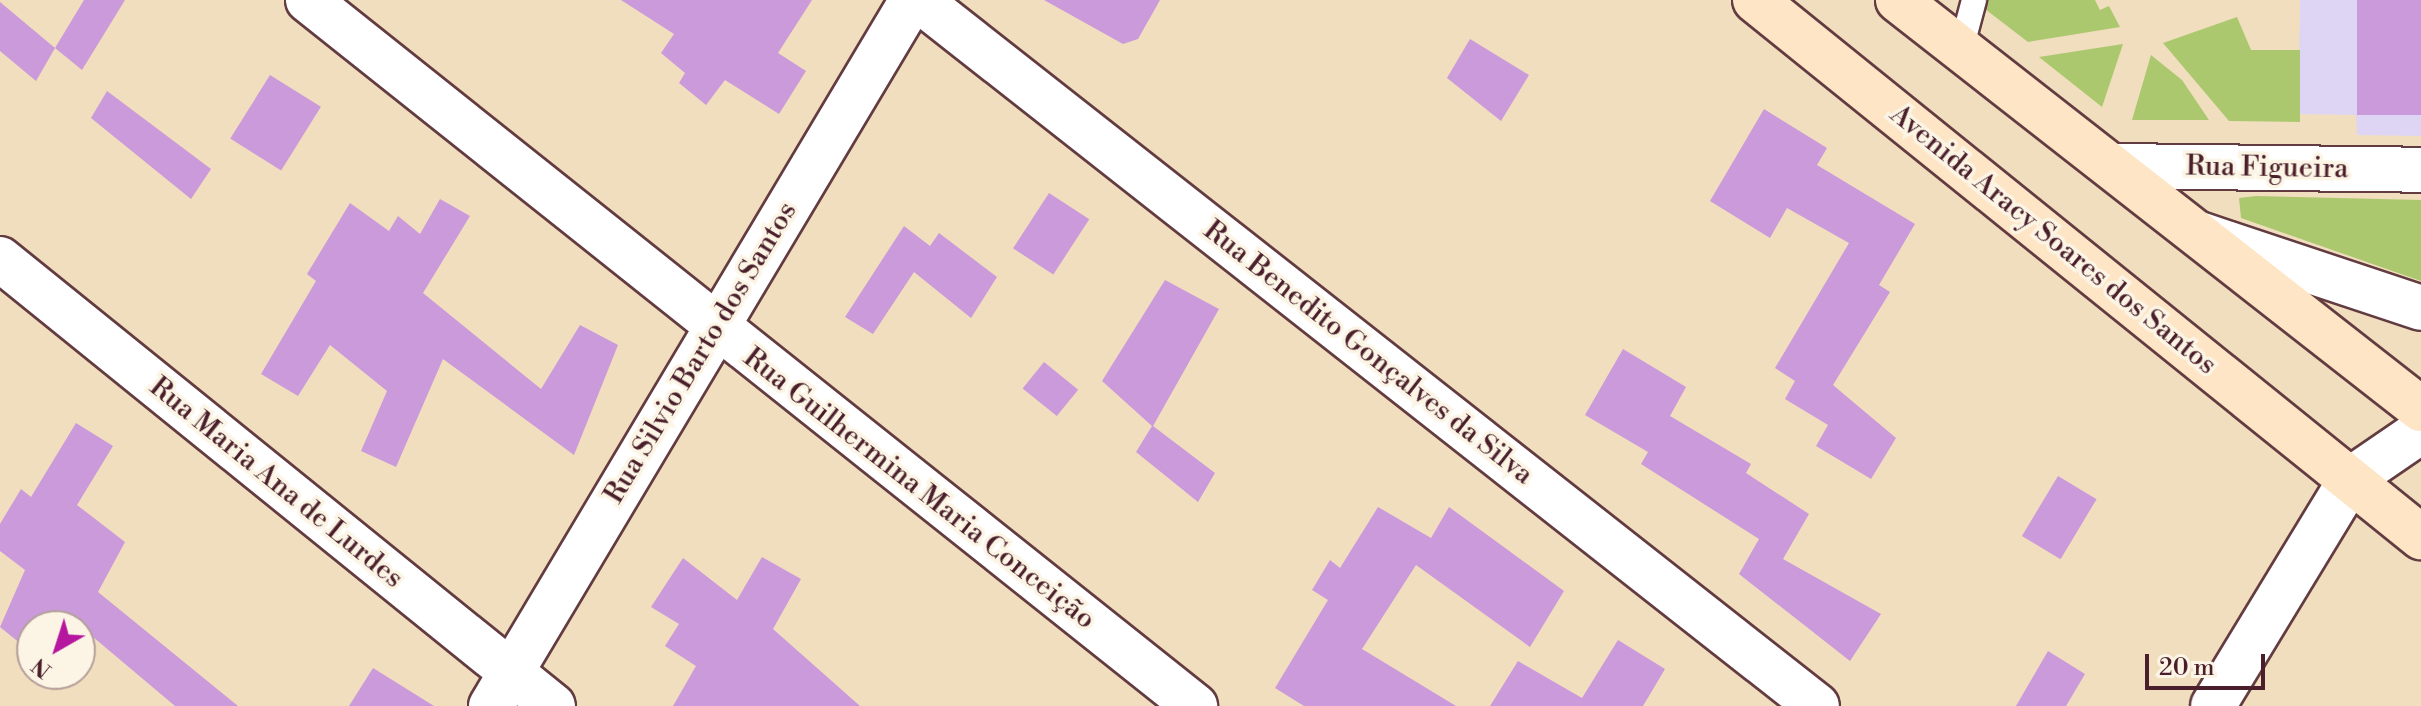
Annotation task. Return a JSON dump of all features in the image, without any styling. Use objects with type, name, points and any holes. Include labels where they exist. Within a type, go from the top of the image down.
[{"type":"main road","name":"Avenida Aracy Soares dos Santos","points":[[1755,0],[2421,537]]},
{"type":"main road","points":[[1898,0],[2421,409]]},
{"type":"street","name":"Rua Guilhermina Maria Conceição","points":[[308,0],[715,329],[1195,706]]},
{"type":"street","name":"Rua Silvio Barto dos Santos","points":[[501,690],[912,0]]},
{"type":"street","name":"Rua Benedito Gonçalves da Silva","points":[[919,0],[1817,706]]},
{"type":"street","name":"Rua Figueira","points":[[2114,166],[2421,170]]},
{"type":"street","points":[[2195,233],[2421,308]]},
{"type":"street","name":"Rua Maria Ana de Lurdes","points":[[0,259],[501,690],[553,706]]},
{"type":"street","points":[[2213,706],[2351,479],[2421,431]]},
{"type":"lane","points":[[1961,49],[1974,0]]},
{"type":"shaded area","points":[[2300,0],[2421,0],[2421,136],[2357,135],[2356,115],[2299,114]]},
{"type":"green space","points":[[1986,0],[2095,0],[2100,10],[2109,6],[2120,27],[2028,42],[1985,9]]},
{"type":"green space","points":[[2237,17],[2251,50],[2300,50],[2300,122],[2229,121],[2163,43]]},
{"type":"green space","points":[[2123,44],[2102,107],[2039,57]]},
{"type":"green space","points":[[2151,55],[2182,80],[2209,120],[2132,120]]},
{"type":"green space","points":[[2239,198],[2421,200],[2421,281],[2241,218]]},
{"type":"building","points":[[84,0],[125,0],[82,70],[55,48]]},
{"type":"building","points":[[621,0],[812,0],[778,53],[806,71],[779,114],[725,80],[706,105],[679,83],[685,73],[661,53],[674,34]]},
{"type":"building","points":[[1044,0],[1160,0],[1138,39],[1123,44]]},
{"type":"building","points":[[2357,0],[2421,0],[2421,115],[2357,115]]},
{"type":"building","points":[[0,2],[55,48],[36,81],[0,51]]},
{"type":"building","points":[[1470,39],[1529,75],[1501,121],[1447,78]]},
{"type":"building","points":[[270,75],[321,107],[281,170],[230,139]]},
{"type":"building","points":[[107,91],[211,169],[191,199],[91,118]]},
{"type":"building","points":[[1764,109],[1827,148],[1817,165],[1915,224],[1879,285],[1890,292],[1833,385],[1896,438],[1871,479],[1816,446],[1828,425],[1785,399],[1795,381],[1775,368],[1849,243],[1787,208],[1770,238],[1710,201]]},
{"type":"building","points":[[1049,193],[1089,219],[1053,274],[1013,248]]},
{"type":"building","points":[[440,199],[470,216],[423,293],[541,389],[580,325],[618,345],[574,455],[443,359],[396,467],[361,451],[387,391],[330,345],[298,396],[261,374],[316,281],[307,274],[350,203],[389,231],[398,216],[420,234]]},
{"type":"building","points":[[904,226],[930,246],[939,233],[997,277],[971,318],[914,272],[873,334],[845,317]]},
{"type":"building","points":[[1165,280],[1219,309],[1153,426],[1215,473],[1198,502],[1136,452],[1152,426],[1102,381]]},
{"type":"building","points":[[1623,349],[1686,387],[1670,416],[1751,464],[1746,473],[1809,514],[1783,559],[1881,614],[1850,661],[1739,574],[1759,539],[1641,464],[1648,452],[1585,415]]},
{"type":"building","points":[[1044,362],[1078,390],[1057,416],[1023,388]]},
{"type":"building","points":[[76,423],[113,446],[77,505],[125,542],[98,592],[238,706],[175,706],[96,639],[96,610],[16,610],[16,640],[0,627],[25,570],[0,551],[0,524],[21,489],[31,497]]},
{"type":"building","points":[[2058,476],[2097,499],[2061,559],[2022,536]]},
{"type":"building","points":[[1378,507],[1431,538],[1449,507],[1564,591],[1530,647],[1416,565],[1362,649],[1456,706],[1304,706],[1275,688],[1328,600],[1312,590],[1330,560],[1340,568]]},
{"type":"building","points":[[762,557],[801,579],[773,629],[860,706],[673,706],[696,666],[665,646],[679,624],[651,607],[683,558],[737,600]]},
{"type":"building","points":[[1618,640],[1665,669],[1643,706],[1490,706],[1518,661],[1582,698]]},
{"type":"building","points":[[2048,651],[2085,674],[2066,706],[2016,706]]},
{"type":"building","points":[[373,668],[434,706],[349,706]]}]
